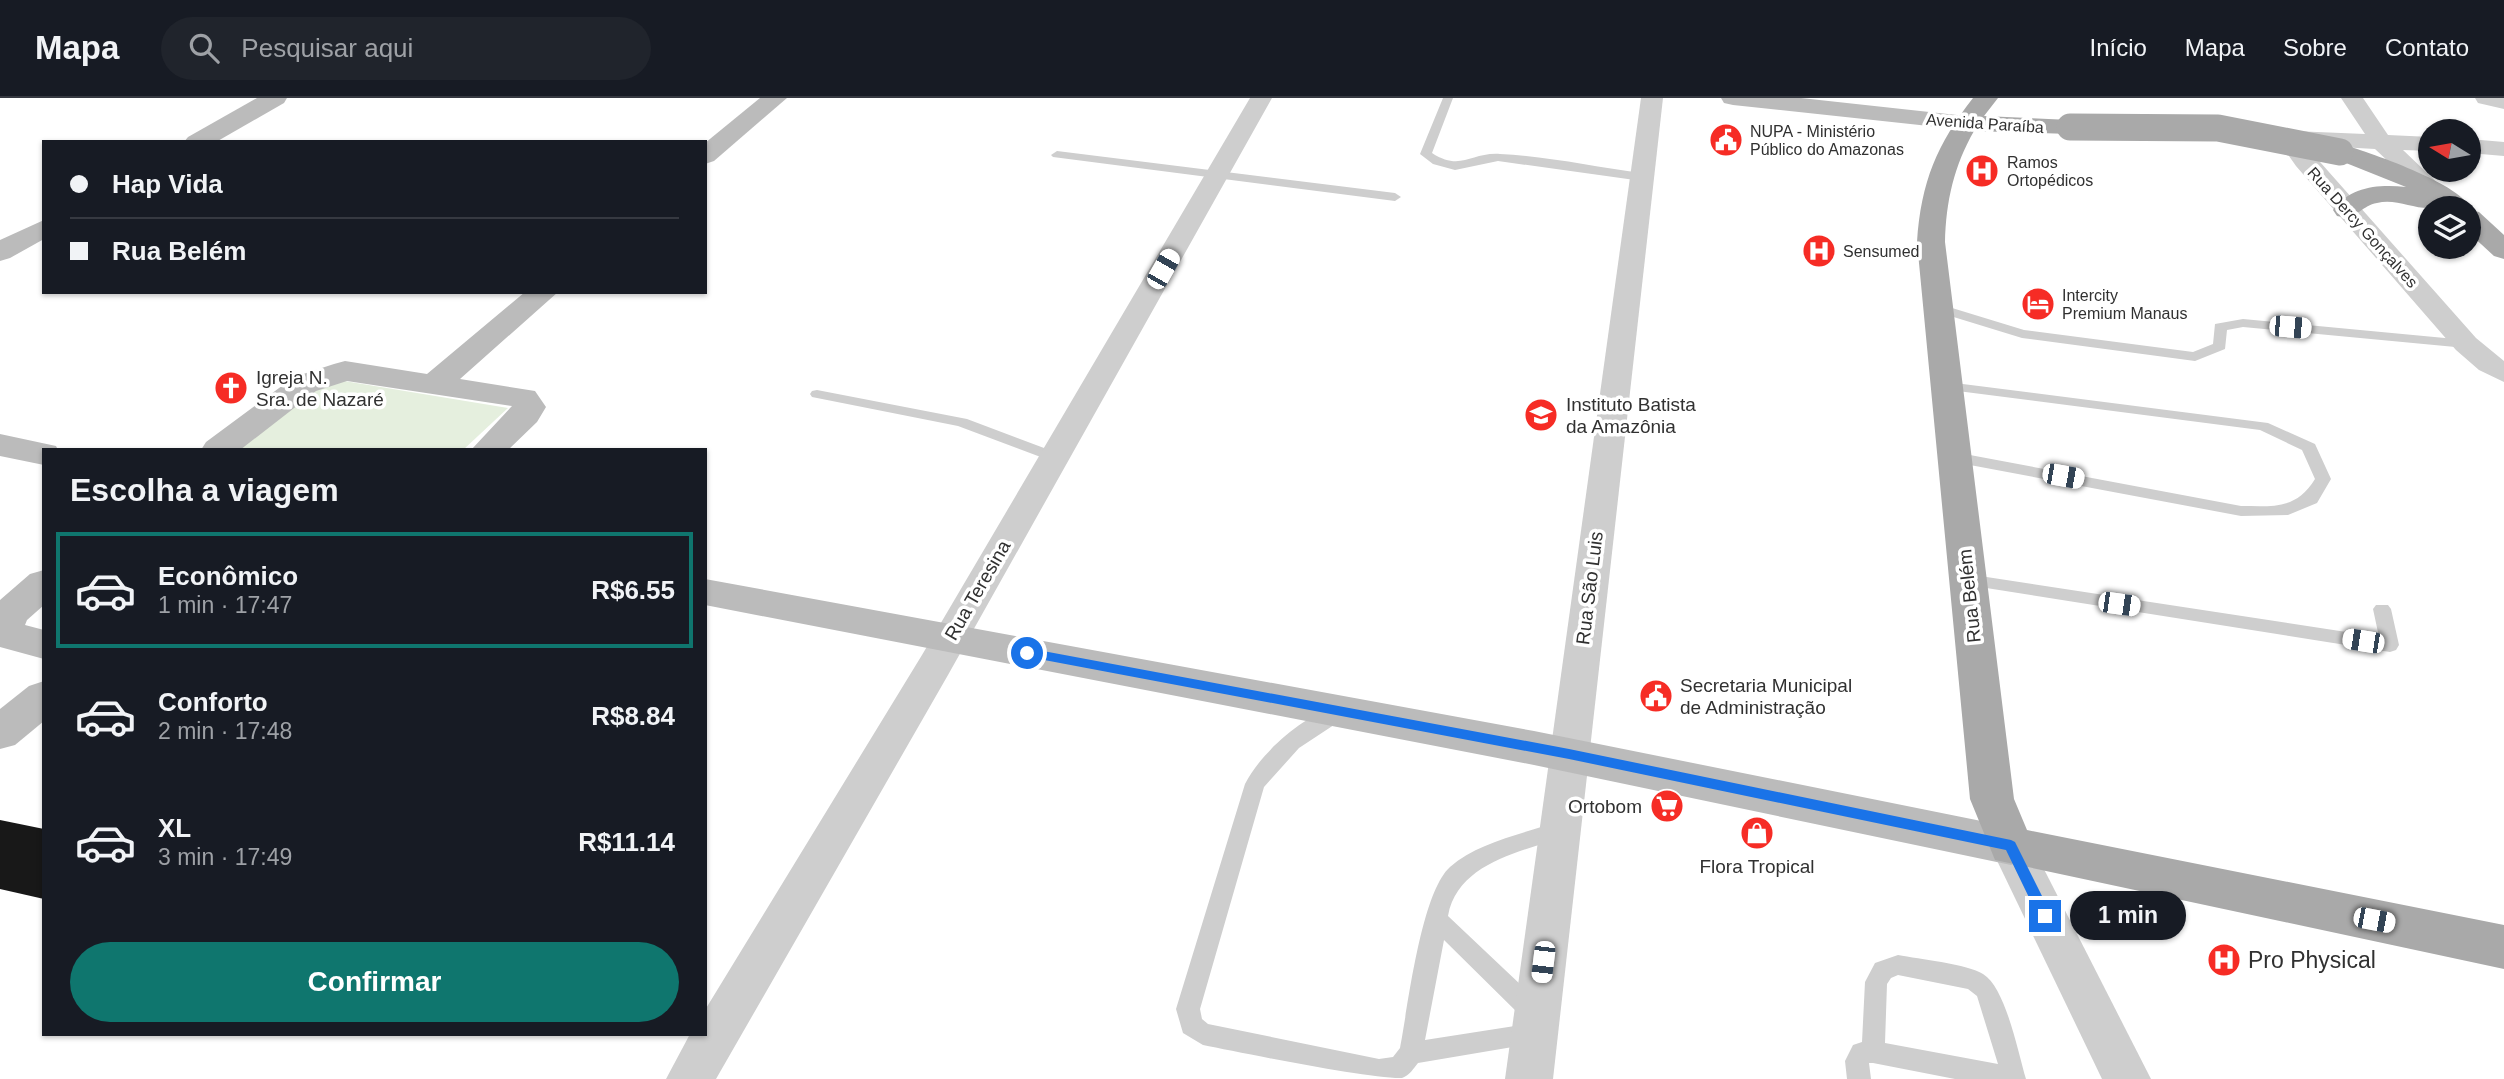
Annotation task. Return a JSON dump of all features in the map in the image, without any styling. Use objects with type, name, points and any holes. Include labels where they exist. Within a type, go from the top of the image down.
[{"type":"main road","points":[[201,140],[275,98]]},
{"type":"main road","points":[[707,154],[775,98]]},
{"type":"main road","name":"Avenida Paraíba","points":[[1733,98],[1976,111],[2070,127],[2218,128],[2340,152],[2375,163],[2436,196]]},
{"type":"main road","name":"Rua Belém","points":[[1976,111],[1936,184],[1931,211],[1931,242],[1992,799],[2011,846]]},
{"type":"main road","points":[[2347,210],[2355,201],[2368,195],[2387,194],[2418,200]]},
{"type":"main road","points":[[0,252],[42,229]]},
{"type":"main road","points":[[2481,230],[2504,250]]},
{"type":"main road","points":[[434,384],[541,294]]},
{"type":"main road","points":[[221,448],[305,384],[345,371],[523,398],[528,403],[525,415],[490,448]]},
{"type":"main road","points":[[0,445],[42,454]]},
{"type":"main road","points":[[42,585],[10,613],[4,629],[7,635],[42,645]]},
{"type":"main road","points":[[707,592],[1569,754],[2504,947]]},
{"type":"main road","points":[[0,733],[42,699]]},
{"type":"street","name":"Rua Teresina","points":[[690,1079],[1261,98]]},
{"type":"street","name":"Rua São Luis","points":[[1529,1079],[1652,98]]},
{"type":"street","points":[[2352,98],[2381,142],[2443,196]]},
{"type":"street","points":[[2486,98],[2504,102]]},
{"type":"street","name":"Rua Dercy Gonçalves","points":[[2381,142],[2292,138],[2292,143],[2304,161],[2466,344],[2489,365],[2504,373]]},
{"type":"street","points":[[2381,142],[2418,143]]},
{"type":"street","points":[[2482,147],[2504,149]]},
{"type":"street","name":"Rua Belém","points":[[2011,846],[2127,1079]]},
{"type":"lane","points":[[1261,98],[1274,98]]},
{"type":"lane","points":[[1448,98],[1426,154],[1436,162],[1466,167],[1484,158],[1498,157],[1642,177]]},
{"type":"lane","points":[[1057,155],[1395,197]]},
{"type":"lane","points":[[1938,308],[2022,334],[2195,356],[2221,346],[2220,327],[2243,323],[2466,344]]},
{"type":"lane","points":[[1947,386],[2263,426],[2309,447],[2323,479],[2311,499],[2283,511],[2241,511],[1954,457]]},
{"type":"lane","points":[[817,394],[962,422],[1054,457]]},
{"type":"lane","points":[[1967,580],[2390,645],[2382,609]]},
{"type":"lane","points":[[1340,712],[1292,739],[1271,760],[1255,783],[1188,1009],[1191,1025],[1203,1034],[1379,1070],[1400,1067],[1411,1054],[1437,919],[1446,888],[1456,874],[1469,864],[1559,830]]},
{"type":"lane","points":[[1411,1054],[1535,1025],[1437,919]]},
{"type":"lane","points":[[1859,1079],[1857,1061],[1861,1053],[1873,1052],[2014,1079],[1985,989],[1974,980],[1898,965],[1883,970],[1876,982],[1873,1052]]},
{"type":"green space","points":[[326,378],[508,408],[465,448],[238,448]]},
{"type":"building","points":[[0,820],[42,829],[42,899],[0,889]]},
{"type":"place","name":"NUPA - Ministério Público do Amazonas","points":[[1726,140]]},
{"type":"place","name":"Ramos Ortopédicos","points":[[1982,171]]},
{"type":"place","name":"Sensumed","points":[[1819,251]]},
{"type":"place","name":"Intercity Premium Manaus","points":[[2038,304]]},
{"type":"place","name":"Igreja N. Sra. de Nazaré","points":[[231,388]]},
{"type":"place","name":"Instituto Batista da Amazônia","points":[[1541,415]]},
{"type":"place","name":"Secretaria Municipal de Administração","points":[[1656,696]]},
{"type":"place","name":"Ortobom","points":[[1667,806]]},
{"type":"place","name":"Flora Tropical","points":[[1757,833]]},
{"type":"place","name":"Pro Physical","points":[[2224,960]]},
{"type":"route","points":[[1027,653],[1569,754],[2011,846],[2045,916]]}]
